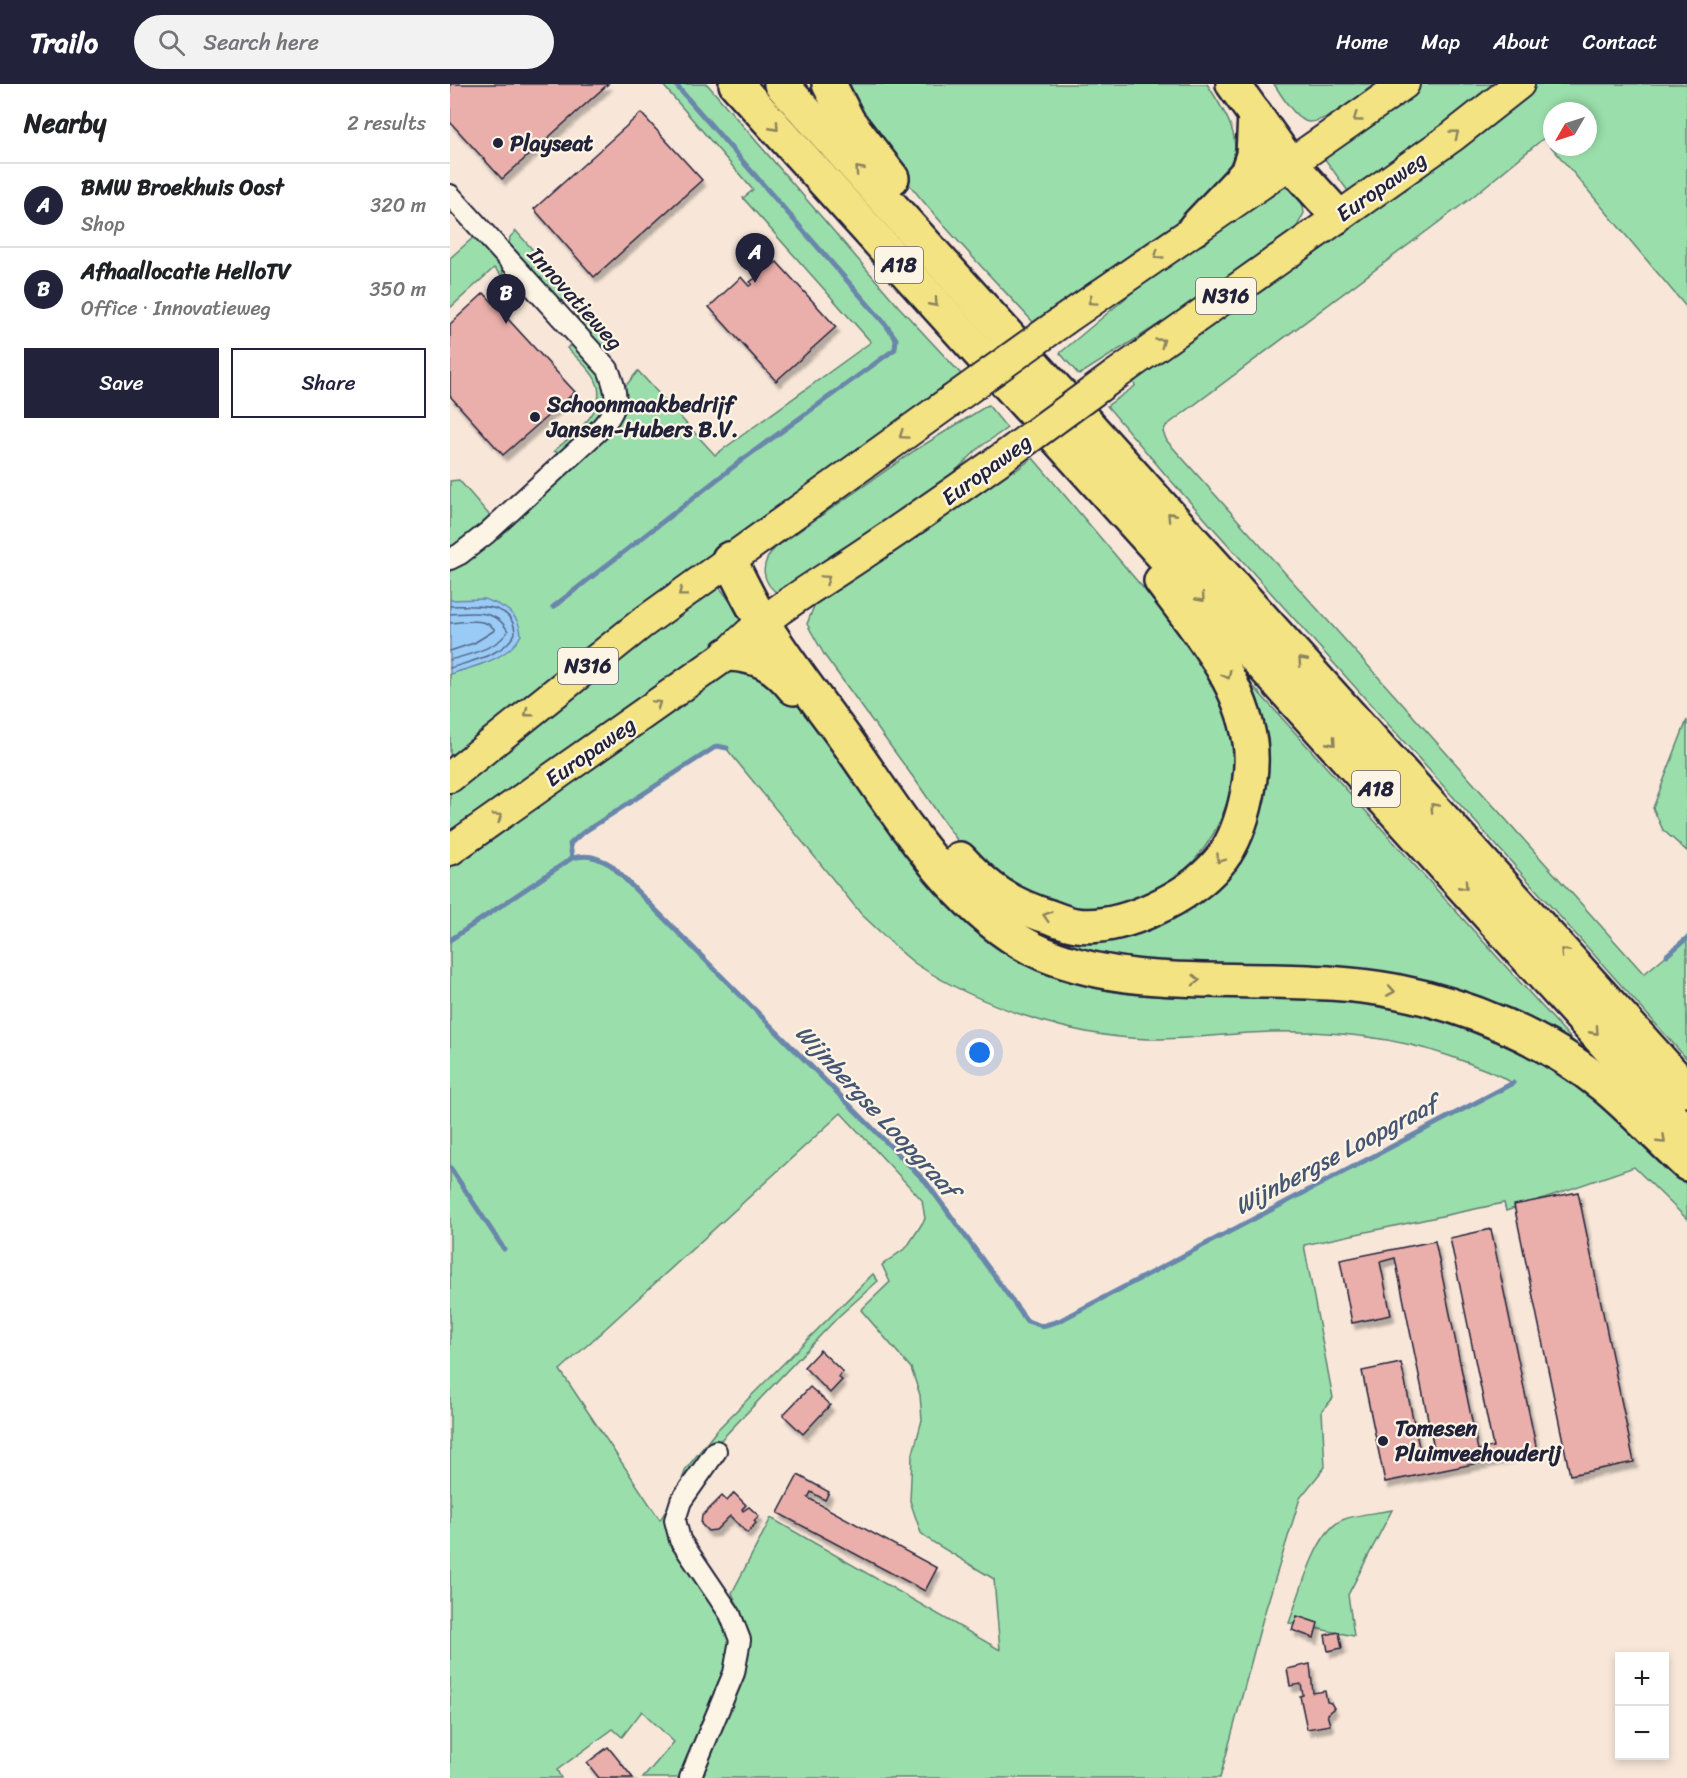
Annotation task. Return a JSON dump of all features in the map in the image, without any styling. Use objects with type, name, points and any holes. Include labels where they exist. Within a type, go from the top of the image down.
[{"type":"highway","name":"A18","points":[[736,84],[1687,1134]]},
{"type":"highway","name":"A18","points":[[781,84],[1687,1090]]},
{"type":"highway","name":"A18","points":[[829,84],[848,121],[938,236],[997,323]]},
{"type":"highway","points":[[1233,84],[1256,99],[1338,216]]},
{"type":"highway","points":[[1195,228],[1247,173],[1253,155],[1256,99]]},
{"type":"highway","name":"A18","points":[[729,559],[770,618],[947,844],[981,883],[1019,908],[1076,925],[1114,923],[1135,918],[1178,896],[1219,863],[1240,823],[1251,770],[1250,742],[1239,698],[1220,661],[1062,446]]},
{"type":"highway","name":"A18","points":[[770,618],[838,730],[916,839],[958,888],[987,917],[1044,954],[1138,978],[1348,984],[1392,990],[1440,1003],[1514,1030],[1592,1077],[1687,1164]]},
{"type":"highway","name":"A18","points":[[728,654],[750,655],[779,669],[811,710],[838,730]]},
{"type":"main road","name":"N316","points":[[450,777],[641,624],[729,559],[1064,320],[1195,228],[1228,210],[1404,84]]},
{"type":"main road","name":"Europaweg","points":[[450,850],[728,654],[741,639],[770,618],[1002,458],[1453,136],[1519,84]]},
{"type":"street","name":"Innovatieweg","points":[[450,195],[608,369],[616,388],[616,404],[611,418],[487,533],[450,559]]},
{"type":"street","points":[[690,1778],[734,1673],[740,1640],[730,1614],[680,1540],[675,1520],[681,1501],[716,1451]]},
{"type":"green space","points":[[662,84],[707,84],[899,307],[961,374],[927,398],[915,414],[450,766],[450,674],[482,664],[450,611],[450,570],[461,565],[486,545],[609,434],[617,424],[623,389],[638,371],[715,455],[871,342],[743,198],[753,190]]},
{"type":"green space","points":[[848,84],[1207,84],[1228,120],[1235,148],[1232,160],[1224,173],[1195,203],[1198,208],[1033,322],[956,239],[904,178],[862,115]]},
{"type":"green space","points":[[1274,84],[1375,84],[1341,109],[1321,120],[1312,122],[1305,121],[1296,114]]},
{"type":"green space","points":[[1417,84],[1505,84],[1356,191],[1348,191],[1319,151]]},
{"type":"green space","points":[[1534,84],[1687,84],[1687,308],[1559,156],[1597,156],[1597,102],[1543,102],[1543,139],[1471,198],[1166,426],[1163,432],[1167,441],[1644,974],[1687,938],[1687,1059],[1107,406],[1135,386],[1134,382],[1188,336]]},
{"type":"green space","points":[[1276,185],[1292,190],[1301,201],[1304,213],[1296,228],[1167,319],[1079,375],[1060,353],[1177,255]]},
{"type":"green space","points":[[516,231],[573,295],[566,301],[557,299],[509,245],[510,237]]},
{"type":"green space","points":[[475,236],[502,264],[503,273],[501,275],[494,268],[450,308],[450,258]]},
{"type":"green space","points":[[584,308],[619,348],[605,352],[578,322],[577,314]]},
{"type":"green space","points":[[575,345],[598,369],[606,385],[607,397],[604,408],[589,429],[561,454],[554,451],[588,420],[598,401],[599,390],[595,379],[586,367],[567,348]]},
{"type":"green space","points":[[988,405],[1007,428],[980,447],[944,482],[780,595],[769,585],[764,573],[766,560],[775,548],[914,451]]},
{"type":"green space","points":[[1033,458],[1187,640],[1222,699],[1233,738],[1233,771],[1227,804],[1214,833],[1195,860],[1171,881],[1144,897],[1113,907],[1079,909],[1041,905],[1030,901],[969,854],[825,656],[807,624],[816,601],[990,484],[1013,469],[1015,471]]},
{"type":"green space","points":[[459,480],[491,517],[450,553],[450,481]]},
{"type":"green space","points":[[718,585],[749,627],[450,841],[450,788],[559,699]]},
{"type":"green space","points":[[1226,656],[1620,1093],[1483,1011],[1079,959],[994,913],[1122,930],[1245,827]]},
{"type":"green space","points":[[743,665],[794,696],[900,844],[946,901],[1000,949],[1032,967],[1064,980],[1097,989],[1130,994],[1199,998],[1340,1000],[1417,1013],[1454,1024],[1525,1054],[1559,1074],[1615,1117],[1687,1185],[1687,1219],[1634,1167],[1506,1211],[1504,1203],[1304,1245],[1333,1398],[1322,1411],[1325,1467],[1300,1498],[1263,1618],[1220,1778],[693,1778],[747,1635],[746,1623],[732,1593],[771,1518],[1000,1650],[994,1579],[921,1533],[910,1501],[912,1457],[922,1420],[920,1395],[911,1368],[861,1310],[890,1282],[882,1265],[907,1247],[925,1219],[922,1200],[841,1113],[560,1370],[660,1520],[676,1495],[686,1469],[717,1430],[873,1274],[878,1281],[839,1316],[699,1463],[675,1513],[737,1642],[682,1778],[643,1778],[674,1742],[642,1711],[622,1737],[613,1729],[557,1770],[561,1778],[450,1778],[450,864],[714,675]],"holes":[[[717,746],[726,748],[862,915],[895,947],[916,964],[941,979],[997,1006],[1058,1025],[1119,1037],[1163,1039],[1296,1032],[1347,1034],[1397,1042],[1447,1055],[1492,1072],[1512,1083],[1059,1321],[1046,1324],[1032,1322],[1019,1310],[948,1209],[926,1182],[631,883],[605,862],[590,857],[572,858],[570,845],[581,834]]]},
{"type":"green space","points":[[1687,720],[1687,851],[1663,830],[1653,808]]},
{"type":"green space","points":[[1392,1510],[1348,1595],[1354,1636],[1289,1623],[1309,1566],[1332,1527],[1348,1518]]},
{"type":"water","points":[[484,599],[509,611],[520,627],[521,635],[516,643],[500,656],[450,674],[450,600]]},
{"type":"building","points":[[450,84],[608,84],[502,179],[450,122]]},
{"type":"building","points":[[641,113],[702,180],[594,277],[534,209]]},
{"type":"building","points":[[777,262],[836,327],[776,381],[709,307],[741,277],[749,286],[752,284],[750,282]]},
{"type":"building","points":[[484,293],[575,392],[503,455],[450,396],[450,324]]},
{"type":"building","points":[[1578,1192],[1634,1462],[1570,1475],[1514,1205]]},
{"type":"building","points":[[1491,1229],[1537,1451],[1385,1482],[1362,1371],[1401,1363],[1421,1456],[1435,1453],[1395,1258],[1380,1262],[1391,1315],[1352,1323],[1340,1260],[1435,1241],[1478,1450],[1493,1447],[1450,1238]]},
{"type":"building","points":[[820,1350],[843,1372],[838,1377],[842,1380],[830,1393],[804,1367]]},
{"type":"building","points":[[810,1387],[830,1405],[803,1434],[783,1415]]},
{"type":"building","points":[[798,1475],[829,1492],[825,1500],[811,1492],[808,1498],[937,1568],[925,1591],[778,1513]]},
{"type":"building","points":[[734,1493],[746,1505],[743,1511],[749,1507],[759,1516],[754,1521],[756,1523],[747,1533],[730,1516],[716,1530],[708,1531],[701,1524],[702,1516],[722,1496],[727,1501]]},
{"type":"building","points":[[1297,1616],[1318,1623],[1314,1638],[1292,1630]]},
{"type":"building","points":[[1339,1632],[1342,1648],[1328,1651],[1325,1635]]},
{"type":"building","points":[[1310,1664],[1313,1693],[1325,1691],[1327,1702],[1331,1703],[1334,1708],[1327,1714],[1330,1725],[1307,1729],[1300,1696],[1303,1695],[1301,1684],[1290,1686],[1287,1669]]},
{"type":"building","points":[[608,1747],[633,1778],[599,1778],[587,1763]]},
{"type":"waterway","points":[[553,607],[742,460],[895,349],[896,339],[886,325],[675,84]]},
{"type":"waterway","points":[[572,858],[570,844],[581,834],[717,746],[727,748]]},
{"type":"waterway","name":"Wijnbergse Loopgraaf","points":[[450,940],[572,858],[592,857],[611,865],[926,1182],[1027,1321],[1042,1326],[1059,1321],[1513,1083]]},
{"type":"waterway","name":"Wijnbergse Loopgraaf","points":[[1667,955],[1687,938]]},
{"type":"waterway","points":[[450,1167],[504,1249]]},
{"type":"place","name":"Playseat","points":[[498,143]]},
{"type":"place","name":"BMW Broekhuis Oost","points":[[755,283]]},
{"type":"place","name":"Afhaallocatie HelloTV","points":[[506,324]]},
{"type":"place","name":"Schoonmaakbedrijf Jansen-Hubers B.V.","points":[[535,417]]},
{"type":"place","name":"Tomesen Pluimveehouderij","points":[[1383,1441]]}]
